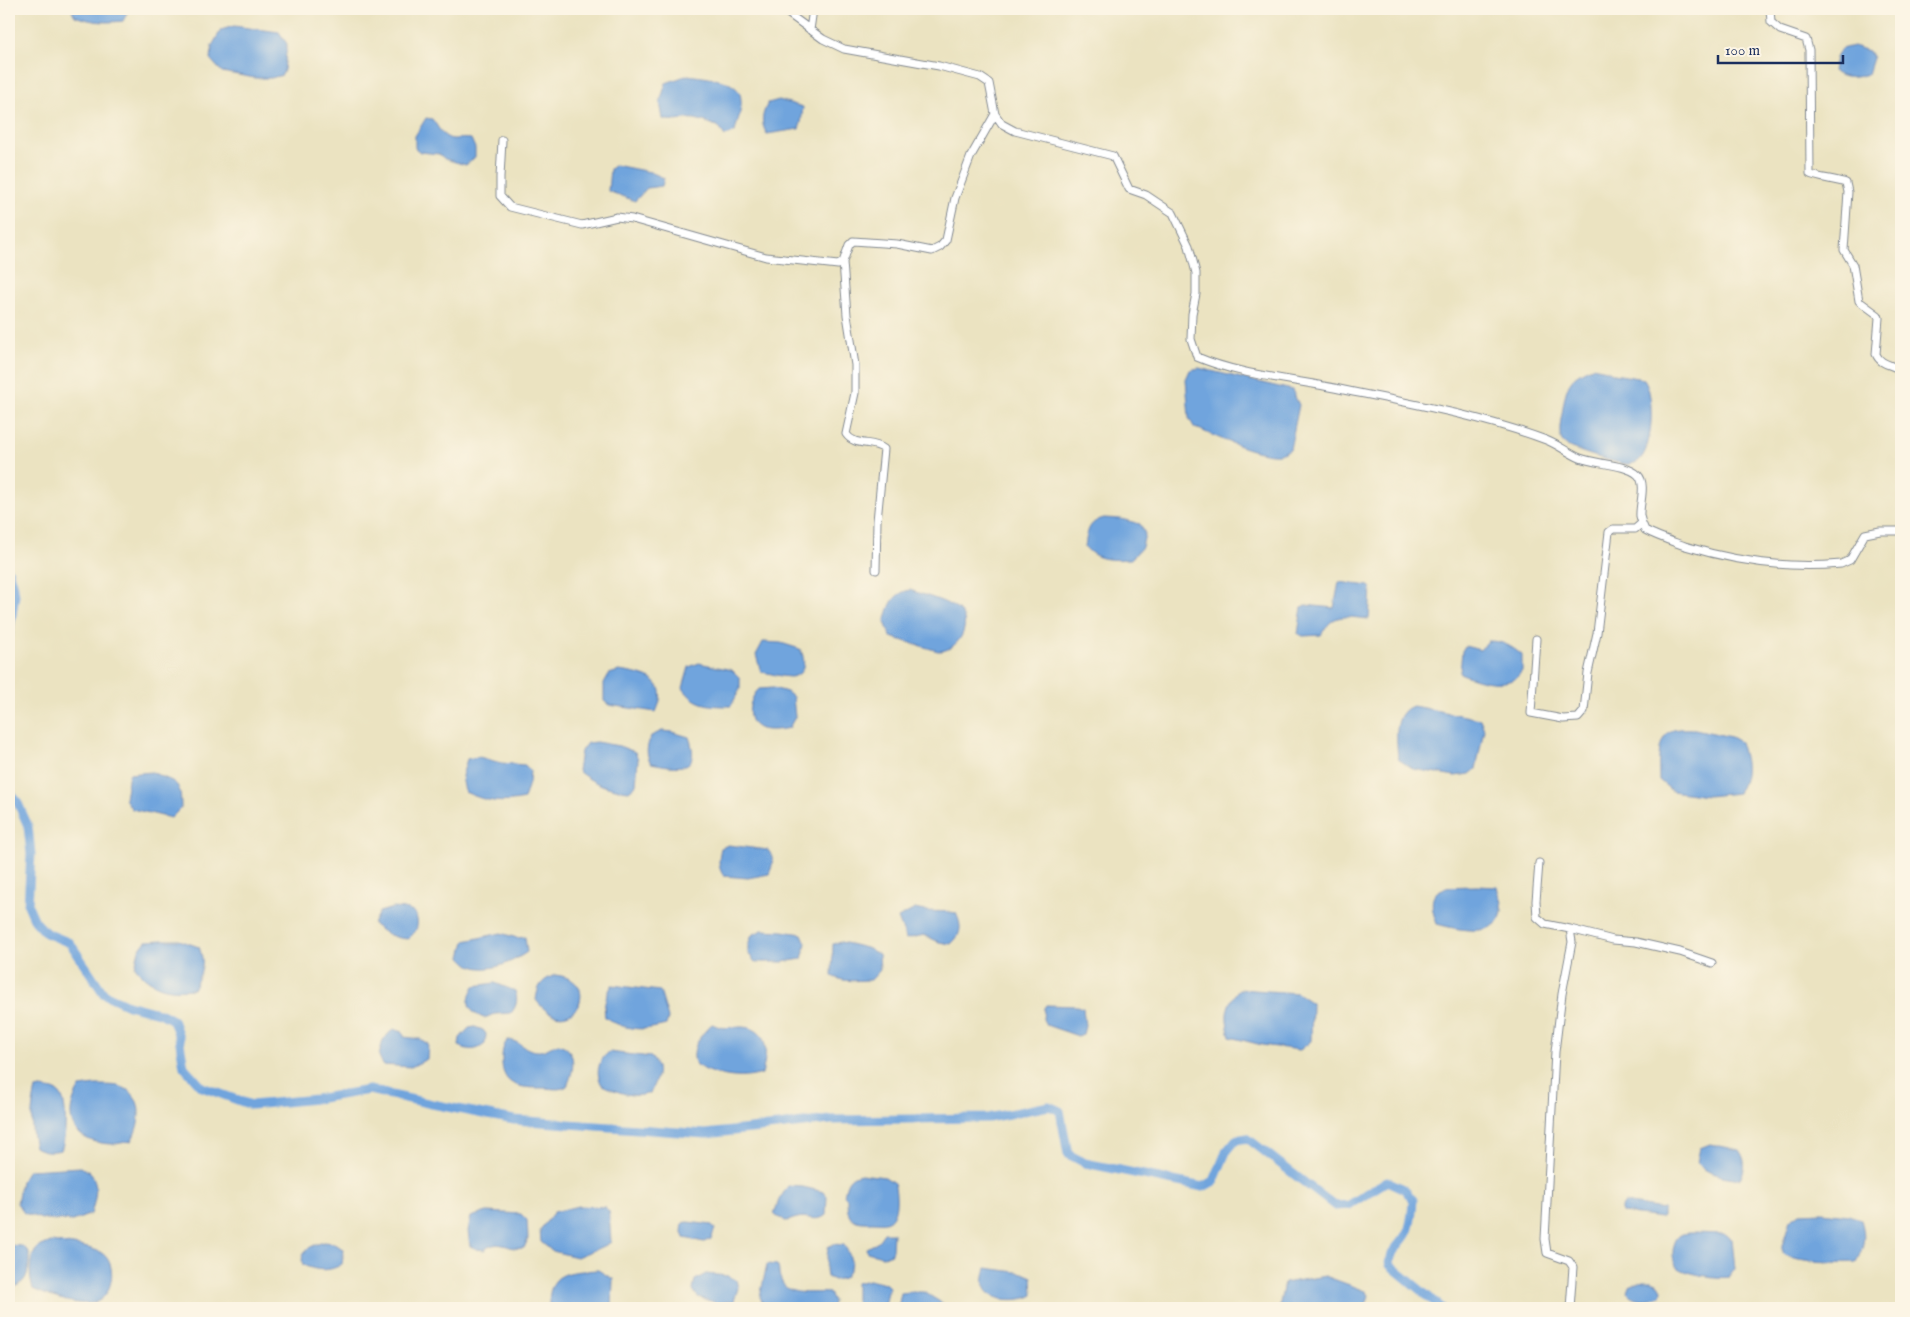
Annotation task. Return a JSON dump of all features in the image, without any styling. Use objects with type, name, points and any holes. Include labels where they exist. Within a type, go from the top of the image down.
[{"type":"street","points":[[782,9],[823,39],[844,49],[939,66],[980,77],[989,83],[995,114],[1002,124],[1015,131],[1113,156],[1129,189],[1146,195],[1173,213],[1189,246],[1196,273],[1196,294],[1192,314],[1191,339],[1196,357],[1217,366],[1269,378],[1321,385],[1460,413],[1546,440],[1580,458],[1628,470],[1638,476],[1641,483],[1640,513],[1645,530],[1656,537],[1718,556],[1783,565],[1841,564],[1850,560],[1865,534],[1880,531],[1901,531]]},
{"type":"street","points":[[810,30],[813,9]]},
{"type":"street","points":[[1770,9],[1770,22],[1780,30],[1806,39],[1809,50],[1810,174],[1813,177],[1824,177],[1846,184],[1848,192],[1844,250],[1853,265],[1859,301],[1878,315],[1879,318],[1876,354],[1882,362],[1897,367],[1901,371]]},
{"type":"street","points":[[876,570],[877,521],[884,449],[879,446],[850,440],[846,434],[855,393],[855,365],[847,315],[844,262],[849,245],[853,240],[897,244],[932,251],[940,247],[946,240],[955,198],[971,156],[995,114]]},
{"type":"street","points":[[502,140],[500,196],[510,207],[582,225],[617,216],[766,257],[838,265],[844,262]]},
{"type":"street","points":[[1536,639],[1531,713],[1563,719],[1578,718],[1584,711],[1588,673],[1597,633],[1609,532],[1613,529],[1635,529],[1642,523]]},
{"type":"street","points":[[1539,863],[1536,917],[1545,924],[1613,940],[1645,944],[1680,952],[1712,963]]},
{"type":"street","points":[[1570,930],[1572,942],[1562,994],[1555,1052],[1545,1239],[1547,1253],[1568,1261],[1573,1267],[1570,1308]]},
{"type":"water","points":[[71,9],[129,9],[123,21],[110,22],[92,21],[75,16]]},
{"type":"water","points":[[234,26],[279,32],[287,44],[282,75],[271,78],[255,78],[222,72],[211,60],[212,46],[221,30]]},
{"type":"water","points":[[1853,46],[1869,51],[1873,58],[1868,74],[1849,77],[1841,76],[1833,71],[1836,58],[1841,49]]},
{"type":"water","points":[[688,75],[720,80],[735,87],[739,93],[741,104],[735,132],[725,136],[718,126],[702,121],[694,119],[663,119],[660,102],[666,83]]},
{"type":"water","points":[[779,100],[803,107],[799,129],[767,134],[763,122],[764,111],[768,103]]},
{"type":"water","points":[[426,118],[432,119],[443,134],[449,138],[471,139],[475,148],[475,157],[466,165],[445,159],[439,154],[420,152],[415,148],[415,136]]},
{"type":"water","points":[[615,165],[650,172],[664,178],[662,186],[647,188],[635,201],[608,191],[610,169]]},
{"type":"water","points":[[1592,367],[1607,370],[1614,374],[1644,379],[1648,386],[1651,409],[1650,435],[1643,456],[1637,462],[1625,464],[1596,457],[1568,447],[1560,436],[1564,399],[1568,386],[1574,377]]},
{"type":"water","points":[[1199,368],[1292,390],[1299,405],[1290,449],[1279,454],[1260,452],[1236,445],[1194,427],[1189,418],[1186,379],[1190,370]]},
{"type":"water","points":[[1104,518],[1121,519],[1140,524],[1145,534],[1142,547],[1131,559],[1100,557],[1085,547],[1089,528],[1095,522]]},
{"type":"water","points":[[1339,582],[1369,586],[1371,588],[1369,619],[1341,617],[1331,622],[1321,635],[1303,636],[1298,634],[1302,607],[1305,605],[1334,608]]},
{"type":"water","points":[[910,590],[935,598],[958,610],[963,616],[964,629],[962,636],[952,647],[938,651],[891,637],[885,622],[890,605],[899,594]]},
{"type":"water","points":[[1488,641],[1506,645],[1522,655],[1522,671],[1515,678],[1508,681],[1494,682],[1479,680],[1460,673],[1462,651],[1465,646],[1480,650]]},
{"type":"water","points":[[763,642],[781,643],[800,649],[804,662],[799,674],[790,677],[761,672],[756,655]]},
{"type":"water","points":[[699,663],[732,670],[740,678],[740,689],[731,706],[710,705],[698,702],[683,688],[689,667]]},
{"type":"water","points":[[619,671],[647,677],[658,686],[660,701],[656,712],[609,705],[604,701],[604,683],[609,674]]},
{"type":"water","points":[[773,688],[787,692],[793,697],[795,717],[789,728],[764,730],[755,726],[750,716],[750,704],[755,693],[759,689]]},
{"type":"water","points":[[1413,706],[1480,719],[1484,729],[1476,769],[1470,774],[1455,776],[1413,769],[1398,759],[1397,728],[1402,715]]},
{"type":"water","points":[[1676,729],[1695,729],[1731,737],[1740,742],[1744,756],[1745,774],[1738,793],[1707,796],[1672,791],[1659,780],[1659,753],[1666,735]]},
{"type":"water","points":[[662,731],[689,737],[692,749],[690,762],[678,766],[651,763],[647,753],[651,736]]},
{"type":"water","points":[[596,742],[619,746],[635,752],[638,759],[636,785],[629,791],[602,785],[578,771],[581,751],[587,743]]},
{"type":"water","points":[[479,757],[501,763],[525,765],[530,771],[529,783],[524,799],[494,801],[465,792],[462,776],[467,759]]},
{"type":"water","points":[[152,772],[175,783],[180,791],[181,808],[171,818],[132,809],[125,799],[129,774]]},
{"type":"water","points":[[728,845],[768,850],[773,862],[769,874],[748,878],[724,876],[719,862],[721,848]]},
{"type":"water","points":[[1497,887],[1502,903],[1501,915],[1497,923],[1489,928],[1479,930],[1457,929],[1437,924],[1432,901],[1435,894],[1440,890],[1448,888]]},
{"type":"water","points":[[393,908],[406,909],[415,913],[417,927],[408,939],[389,934],[373,924],[379,912]]},
{"type":"water","points":[[915,909],[956,913],[960,926],[957,937],[951,944],[939,942],[924,935],[906,939],[898,918]]},
{"type":"water","points":[[762,930],[802,934],[806,943],[802,959],[782,962],[755,962],[748,953],[748,945],[752,935]]},
{"type":"water","points":[[501,933],[517,938],[525,937],[527,952],[508,963],[485,968],[470,965],[461,957],[465,941]]},
{"type":"water","points":[[179,940],[199,947],[202,969],[193,989],[161,987],[148,980],[135,967],[139,950],[146,941]]},
{"type":"water","points":[[841,942],[866,948],[879,954],[880,970],[871,980],[846,980],[832,976],[833,944]]},
{"type":"water","points":[[555,975],[571,979],[579,987],[581,997],[578,1006],[571,1013],[561,1016],[549,1012],[536,1000],[541,984],[546,979]]},
{"type":"water","points":[[495,983],[515,991],[516,1005],[511,1013],[495,1014],[484,1018],[471,1009],[469,1005],[470,997],[474,986]]},
{"type":"water","points":[[612,985],[660,991],[668,1018],[666,1025],[642,1029],[634,1028],[612,1022],[605,1017],[604,1008]]},
{"type":"water","points":[[1239,989],[1297,993],[1312,1003],[1311,1041],[1300,1050],[1262,1045],[1230,1037],[1227,1011]]},
{"type":"water","points":[[1046,1005],[1077,1006],[1083,1008],[1085,1026],[1083,1034],[1078,1036],[1046,1025],[1043,1019]]},
{"type":"water","points":[[712,1024],[723,1028],[748,1028],[761,1035],[765,1048],[762,1074],[745,1077],[719,1075],[696,1065],[694,1053],[697,1042]]},
{"type":"water","points":[[475,1027],[483,1030],[486,1034],[485,1044],[473,1050],[459,1046],[460,1038],[469,1028]]},
{"type":"water","points":[[393,1029],[403,1032],[404,1037],[420,1039],[428,1044],[427,1059],[411,1067],[383,1065],[379,1056],[383,1040]]},
{"type":"water","points":[[508,1040],[512,1040],[533,1051],[540,1051],[559,1044],[565,1047],[572,1056],[573,1062],[567,1086],[558,1089],[527,1087],[514,1084],[505,1075],[503,1068],[503,1049]]},
{"type":"water","points":[[609,1052],[651,1057],[658,1071],[650,1093],[632,1095],[602,1085],[598,1072],[599,1067],[602,1059]]},
{"type":"water","points":[[95,1085],[118,1086],[127,1089],[137,1101],[139,1117],[135,1134],[131,1141],[114,1144],[99,1143],[80,1134],[74,1127],[71,1119],[71,1109],[80,1087]]},
{"type":"water","points":[[36,1089],[56,1091],[63,1099],[65,1122],[61,1150],[48,1151],[35,1147],[32,1133],[32,1111]]},
{"type":"water","points":[[1710,1144],[1739,1150],[1744,1164],[1740,1179],[1711,1173],[1701,1167],[1697,1162],[1700,1148]]},
{"type":"water","points":[[81,1167],[94,1178],[96,1194],[91,1214],[73,1221],[42,1219],[24,1213],[17,1203],[21,1181],[28,1170]]},
{"type":"water","points":[[861,1174],[885,1177],[894,1183],[896,1205],[890,1220],[885,1222],[860,1222],[852,1219],[850,1216],[847,1199],[844,1196],[846,1188],[850,1179]]},
{"type":"water","points":[[788,1186],[824,1192],[827,1196],[826,1215],[816,1219],[801,1217],[785,1221],[775,1215],[779,1200]]},
{"type":"water","points":[[1624,1203],[1663,1209],[1663,1217],[1623,1213],[1621,1207]]},
{"type":"water","points":[[578,1206],[605,1207],[609,1211],[611,1242],[577,1257],[552,1251],[541,1242],[540,1230],[554,1212]]},
{"type":"water","points":[[487,1212],[521,1214],[527,1220],[528,1239],[524,1248],[513,1248],[499,1244],[484,1250],[470,1246],[468,1231],[471,1217]]},
{"type":"water","points":[[1822,1212],[1849,1215],[1861,1220],[1863,1241],[1856,1262],[1806,1260],[1782,1253],[1782,1246],[1790,1220],[1800,1213]]},
{"type":"water","points":[[683,1223],[712,1225],[715,1229],[711,1239],[704,1242],[684,1238],[682,1232]]},
{"type":"water","points":[[884,1233],[893,1233],[890,1255],[882,1256],[867,1252],[866,1248],[877,1243]]},
{"type":"water","points":[[1682,1234],[1724,1234],[1732,1239],[1735,1269],[1729,1277],[1703,1276],[1683,1270],[1674,1262],[1673,1252],[1675,1243]]},
{"type":"water","points":[[51,1242],[89,1248],[105,1256],[109,1262],[112,1276],[108,1290],[100,1300],[94,1303],[76,1303],[33,1289],[30,1273],[31,1261],[39,1247]]},
{"type":"water","points":[[324,1242],[334,1243],[344,1250],[342,1264],[323,1270],[303,1265],[304,1252]]},
{"type":"water","points":[[833,1244],[844,1245],[851,1262],[851,1266],[844,1278],[834,1280],[827,1277],[826,1269],[828,1247]]},
{"type":"water","points":[[9,1245],[22,1246],[29,1252],[29,1265],[21,1284],[9,1289]]},
{"type":"water","points":[[767,1264],[777,1265],[784,1286],[789,1289],[802,1292],[829,1293],[833,1301],[832,1308],[765,1308],[760,1297]]},
{"type":"water","points":[[986,1268],[1023,1273],[1032,1277],[1033,1295],[1014,1300],[993,1296],[988,1293],[984,1286]]},
{"type":"water","points":[[598,1270],[613,1279],[612,1308],[549,1308],[552,1287],[556,1280],[569,1273]]},
{"type":"water","points":[[706,1274],[728,1276],[736,1280],[738,1288],[734,1301],[717,1303],[698,1297],[693,1290],[695,1280]]},
{"type":"water","points":[[1325,1276],[1366,1291],[1369,1295],[1365,1308],[1279,1308],[1284,1283]]},
{"type":"water","points":[[869,1280],[886,1284],[889,1287],[885,1306],[870,1307],[858,1304],[856,1300],[856,1283]]},
{"type":"water","points":[[1643,1281],[1652,1281],[1659,1284],[1662,1289],[1661,1295],[1653,1298],[1639,1299],[1627,1292],[1629,1286]]},
{"type":"water","points":[[924,1292],[950,1308],[898,1308],[901,1293]]},
{"type":"waterway","points":[[9,572],[15,595],[9,634]]},
{"type":"waterway","points":[[9,792],[17,801],[28,826],[31,854],[28,905],[35,921],[46,933],[70,943],[104,994],[128,1005],[162,1014],[173,1020],[179,1037],[184,1067],[202,1087],[251,1105],[316,1099],[369,1090],[514,1120],[706,1134],[830,1120],[988,1118],[1049,1106],[1060,1111],[1068,1154],[1085,1163],[1203,1187],[1214,1181],[1226,1152],[1236,1140],[1247,1138],[1335,1206],[1349,1205],[1387,1181],[1404,1189],[1413,1200],[1411,1222],[1407,1233],[1392,1255],[1390,1265],[1442,1308]]}]
